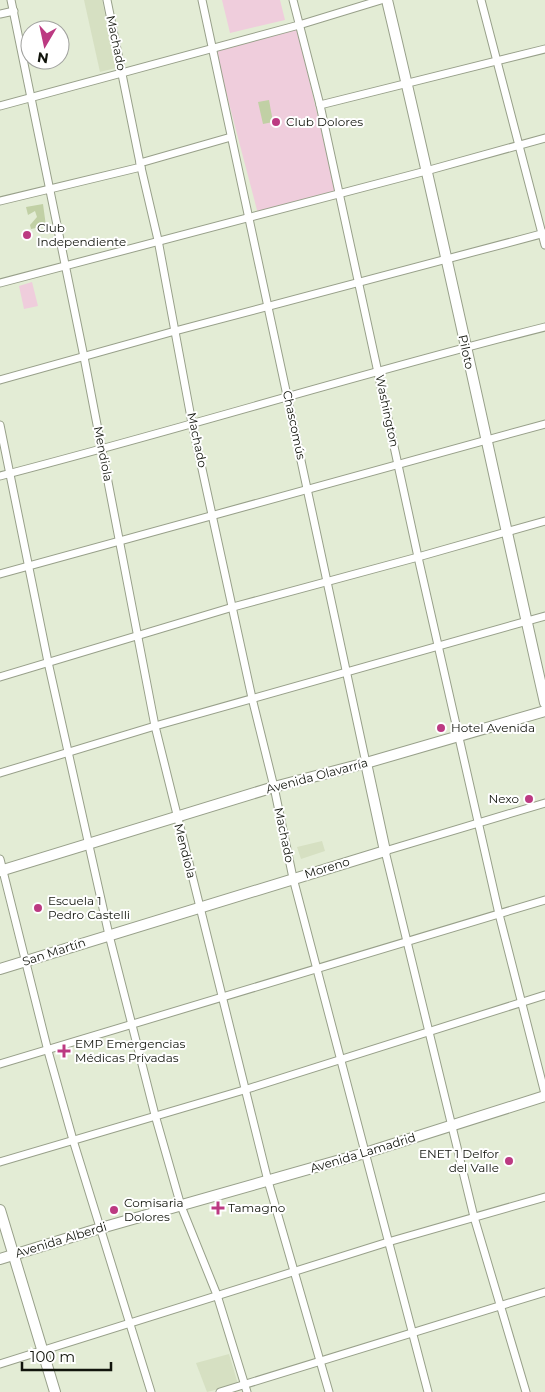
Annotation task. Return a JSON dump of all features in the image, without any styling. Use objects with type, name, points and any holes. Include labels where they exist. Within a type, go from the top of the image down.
[{"type":"main road","name":"Piloto","points":[[387,0],[447,259],[545,703]]},
{"type":"main road","name":"Avenida Olavarría","points":[[1,870],[274,787],[366,763],[545,711]]},
{"type":"main road","name":"Chascomús","points":[[366,763],[385,850]]},
{"type":"main road","name":"Moreno","points":[[109,935],[385,850]]},
{"type":"main road","name":"San Martín","points":[[0,969],[109,935]]},
{"type":"main road","name":"Avenida Lamadrid","points":[[181,1206],[365,1153],[545,1095]]},
{"type":"main road","name":"Avenida Alberdi","points":[[0,1259],[181,1206]]},
{"type":"main road","points":[[0,1210],[55,1392]]},
{"type":"street","name":"Mendiola","points":[[11,0],[30,98],[51,189],[155,726],[244,1090],[268,1181],[329,1392]]},
{"type":"street","name":"Machado","points":[[107,0],[140,165],[158,240],[192,423],[293,878],[428,1392]]},
{"type":"street","name":"Chascomús","points":[[202,0],[366,763]]},
{"type":"street","name":"Washington","points":[[293,0],[320,105],[418,557],[499,914],[545,1095]]},
{"type":"street","points":[[0,106],[211,49],[381,0]]},
{"type":"street","points":[[482,0],[544,233],[545,245]]},
{"type":"street","points":[[0,14],[14,11]]},
{"type":"street","points":[[320,105],[545,49]]},
{"type":"street","points":[[0,201],[140,165],[232,137]]},
{"type":"street","points":[[0,283],[545,138]]},
{"type":"street","points":[[0,380],[175,331],[544,233]]},
{"type":"street","points":[[0,476],[288,398],[465,347],[545,327]]},
{"type":"street","points":[[0,574],[545,424]]},
{"type":"street","points":[[0,425],[48,662],[109,935],[132,1026],[181,1206],[217,1296],[245,1388]]},
{"type":"street","points":[[0,677],[233,607],[418,557],[545,520]]},
{"type":"street","points":[[0,774],[155,726],[545,616]]},
{"type":"street","name":"Moreno","points":[[385,850],[545,803]]},
{"type":"street","points":[[385,850],[406,943],[453,1126],[474,1217],[526,1392]]},
{"type":"street","points":[[0,859],[1,870],[48,1051],[73,1140],[151,1392]]},
{"type":"street","points":[[0,1064],[132,1026],[545,900]]},
{"type":"street","points":[[0,1162],[244,1090],[545,995]]},
{"type":"street","points":[[0,1364],[388,1242],[545,1197]]},
{"type":"street","points":[[220,1392],[245,1388],[320,1361],[545,1292]]},
{"type":"shaded area","points":[[84,0],[102,0],[116,68],[100,72]]},
{"type":"shaded area","points":[[222,0],[280,0],[285,20],[230,33]]},
{"type":"shaded area","name":"Club Dolores","points":[[297,28],[336,194],[258,214],[215,50]]},
{"type":"shaded area","points":[[269,100],[273,122],[263,124],[258,102]]},
{"type":"shaded area","points":[[43,204],[46,226],[31,229],[30,225],[37,217],[35,211],[28,215],[26,207]]},
{"type":"shaded area","points":[[32,282],[38,306],[24,309],[19,286]]},
{"type":"shaded area","points":[[322,841],[325,851],[301,859],[297,847]]},
{"type":"shaded area","points":[[229,1354],[238,1384],[207,1392],[196,1363]]},
{"type":"place","name":"Club Dolores","points":[[276,122]]},
{"type":"place","name":"Club Independiente","points":[[27,235]]},
{"type":"place","name":"Hotel Avenida","points":[[441,728]]},
{"type":"place","name":"Nexo","points":[[529,799]]},
{"type":"place","name":"Escuela 1 Pedro Castelli","points":[[38,908]]},
{"type":"place","name":"EMP Emergencias Médicas Privadas","points":[[64,1051]]},
{"type":"place","name":"ENET 1 Delfor del Valle","points":[[509,1161]]},
{"type":"place","name":"Tamagno","points":[[218,1208]]},
{"type":"place","name":"Comisaria Dolores","points":[[114,1210]]}]
